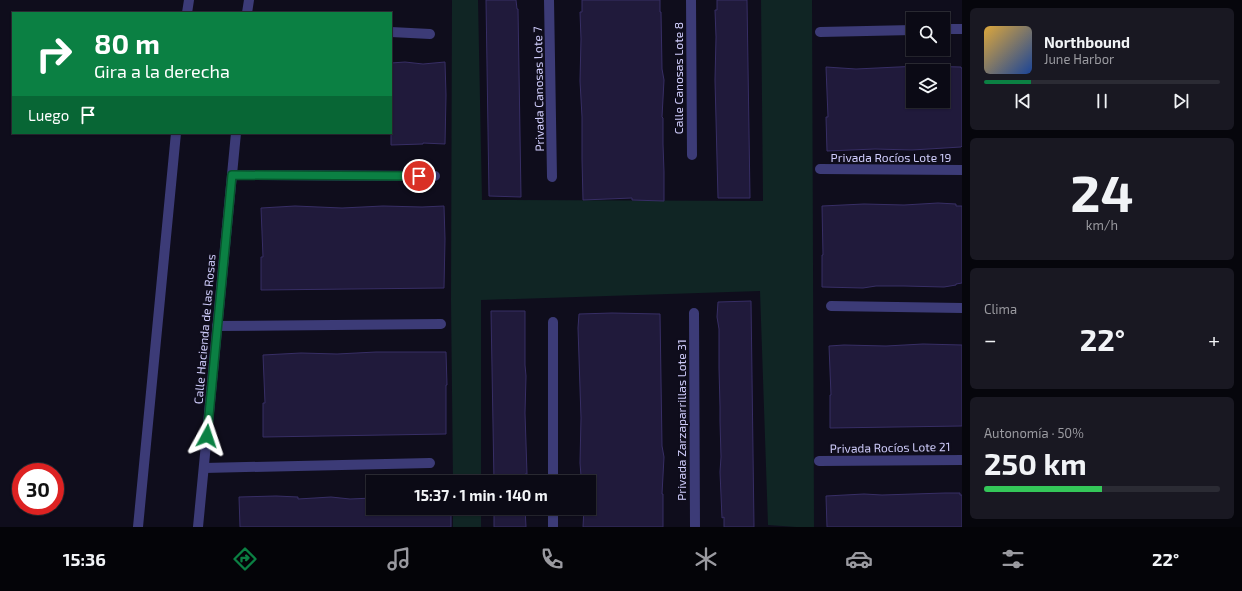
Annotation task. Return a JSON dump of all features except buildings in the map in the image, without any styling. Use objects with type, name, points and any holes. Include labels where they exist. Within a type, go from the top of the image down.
[{"type":"street","points":[[187,12],[188,0]]},
{"type":"street","points":[[247,12],[248,0]]},
{"type":"street","name":"Privada Canosas Lote 7","points":[[550,0],[552,177]]},
{"type":"street","name":"Calle Canosas Lote 8","points":[[691,0],[692,155]]},
{"type":"street","points":[[950,29],[962,29]]},
{"type":"street","points":[[820,32],[906,30]]},
{"type":"street","points":[[392,32],[430,34]]},
{"type":"street","points":[[138,527],[176,134]]},
{"type":"street","name":"Calle Hacienda de las Rosas","points":[[198,527],[236,134]]},
{"type":"street","name":"Privada Rocíos Lote 19","points":[[820,169],[962,170]]},
{"type":"street","points":[[232,175],[435,176]]},
{"type":"street","points":[[831,306],[962,308]]},
{"type":"street","name":"Privada Zarzaparrillas Lote 31","points":[[694,313],[694,527]]},
{"type":"street","points":[[553,322],[553,475]]},
{"type":"street","points":[[217,326],[441,324]]},
{"type":"street","name":"Privada Rocíos Lote 21","points":[[819,461],[962,460]]},
{"type":"street","points":[[204,468],[430,463]]},
{"type":"street","points":[[553,515],[553,527]]},
{"type":"green space","points":[[452,0],[478,0],[482,200],[763,201],[761,0],[812,0],[814,527],[768,525],[760,291],[481,300],[481,475],[453,475],[451,300]]},
{"type":"green space","points":[[453,515],[481,515],[481,527],[453,527]]},
{"type":"route","points":[[207,436],[232,175],[419,176]]}]
